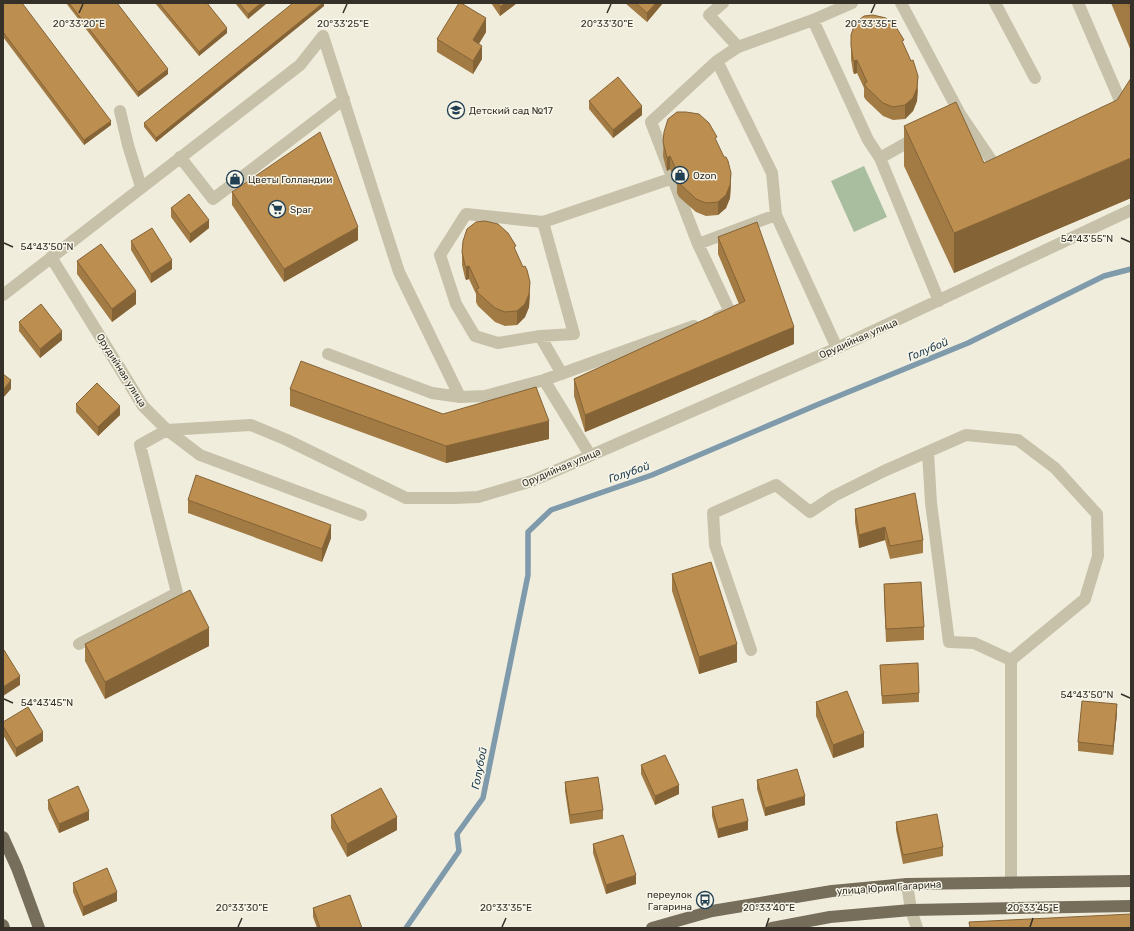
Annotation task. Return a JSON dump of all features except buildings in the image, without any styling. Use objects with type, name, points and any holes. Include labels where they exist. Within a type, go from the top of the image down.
[{"type":"main road","points":[[3,836],[17,868],[39,928]]},
{"type":"main road","name":"улица Юрия Гагарина","points":[[652,928],[712,911],[832,891],[907,884],[1131,880]]},
{"type":"main road","points":[[772,928],[830,917],[911,910],[1131,906]]},
{"type":"street","points":[[723,3],[709,15],[738,47]]},
{"type":"street","points":[[328,354],[432,393],[460,397],[485,396],[562,374],[730,312],[698,244],[651,122],[717,61],[738,47],[812,20],[852,3]]},
{"type":"street","points":[[901,3],[960,114],[998,170],[1012,164]]},
{"type":"street","points":[[995,3],[1035,78]]},
{"type":"street","points":[[1078,3],[1125,112],[1118,116]]},
{"type":"street","points":[[812,20],[868,140],[880,158],[939,301]]},
{"type":"street","points":[[3,295],[300,65],[323,36],[399,272],[460,397]]},
{"type":"street","points":[[717,61],[772,173],[776,215],[837,348]]},
{"type":"street","points":[[180,157],[213,199],[344,99]]},
{"type":"street","points":[[120,111],[128,145],[141,188]]},
{"type":"street","points":[[948,120],[960,114]]},
{"type":"street","points":[[880,158],[924,133]]},
{"type":"street","points":[[543,222],[574,334],[540,336],[498,343],[475,336],[456,304],[440,255],[466,214],[543,222],[673,178]]},
{"type":"street","name":"Орудийная улица","points":[[51,257],[143,406],[167,430],[251,425],[287,440],[406,498],[454,498],[478,496],[532,481],[837,348],[1131,210]]},
{"type":"street","points":[[698,244],[776,215]]},
{"type":"street","points":[[540,336],[562,374]]},
{"type":"street","points":[[544,380],[590,455]]},
{"type":"street","points":[[79,644],[177,593],[140,445],[167,430],[200,456],[361,515]]},
{"type":"street","points":[[751,650],[715,545],[713,513],[776,485],[810,512],[834,496],[884,471],[966,435],[1018,440],[1055,468],[1097,514],[1098,556],[1085,598],[1011,660]]},
{"type":"street","points":[[928,452],[931,503],[949,642],[974,643],[1011,660]]},
{"type":"street","points":[[1011,660],[1011,883]]},
{"type":"street","points":[[907,884],[911,910],[917,928]]},
{"type":"green space","points":[[864,166],[887,217],[854,232],[831,181]]},
{"type":"waterway","name":"Голубой","points":[[406,928],[459,851],[457,834],[483,798],[528,575],[528,532],[551,510],[652,475],[968,343],[1104,276],[1131,269]]},
{"type":"place","name":"Детский сад №17","points":[[456,110]]},
{"type":"place","name":"Ozon","points":[[680,175]]},
{"type":"place","name":"Цветы Голландии","points":[[235,179]]},
{"type":"place","name":"Spar","points":[[277,209]]},
{"type":"place","name":"переулок Гагарина","points":[[705,900]]}]
